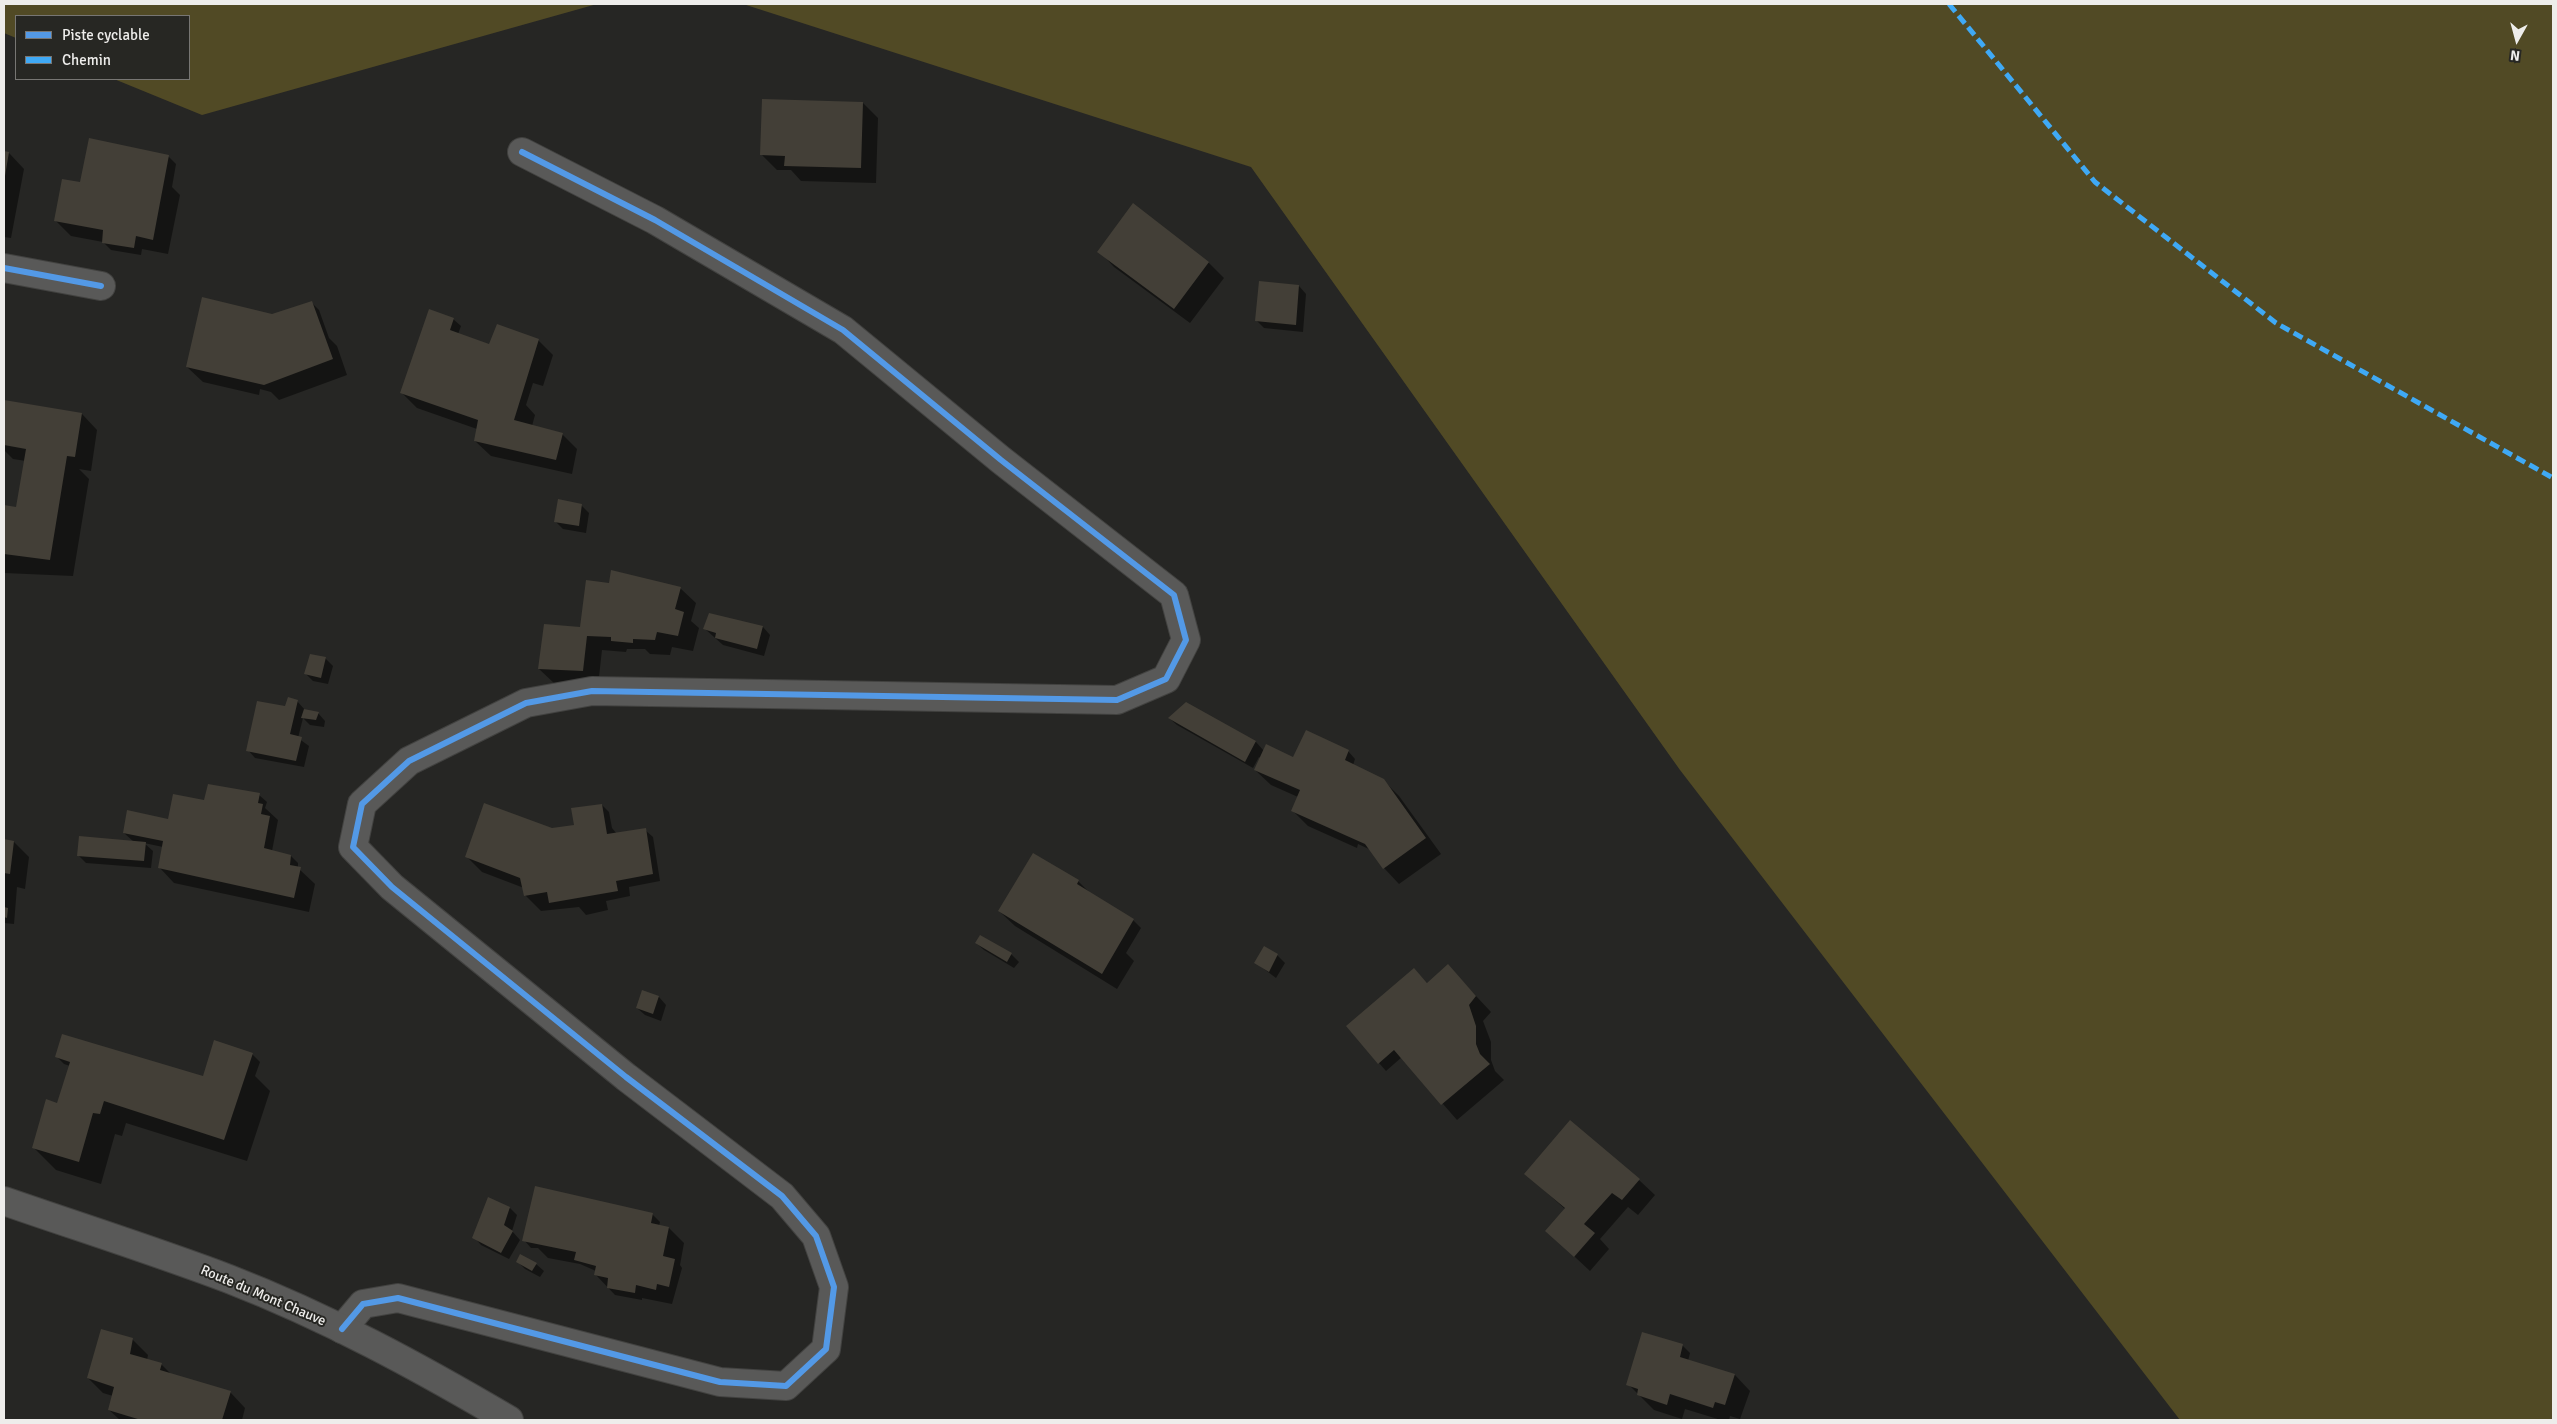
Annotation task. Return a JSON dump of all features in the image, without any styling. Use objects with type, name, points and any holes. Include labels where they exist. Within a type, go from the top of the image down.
[{"type":"street","points":[[342,1329],[363,1304],[398,1298],[720,1382],[786,1386],[826,1348],[834,1288],[816,1236],[782,1196],[626,1077],[422,912],[392,887],[353,847],[362,804],[409,761],[526,703],[592,691],[1118,700],[1166,679],[1186,640],[1174,595],[1001,460],[844,330],[654,220],[522,152]]},
{"type":"street","points":[[4,268],[102,286]]},
{"type":"street","name":"Route du Mont Chauve","points":[[4,1201],[230,1279],[342,1329],[426,1372],[509,1420]]},
{"type":"shaded area","points":[[4,4],[597,4],[202,115],[116,80],[190,80],[190,15],[15,15],[15,38],[4,33]]},
{"type":"shaded area","points":[[743,4],[2553,4],[2553,1420],[2180,1420],[1680,770],[1251,167]]},
{"type":"building","points":[[762,99],[863,102],[861,168],[784,166],[785,156],[760,155]]},
{"type":"building","points":[[89,138],[169,155],[153,240],[136,236],[134,248],[102,243],[103,230],[54,221],[62,179],[80,182]]},
{"type":"building","points":[[4,151],[9,152],[5,176],[4,176]]},
{"type":"building","points":[[1133,203],[1209,262],[1174,309],[1097,252]]},
{"type":"building","points":[[1259,281],[1299,285],[1296,325],[1255,321]]},
{"type":"building","points":[[202,297],[272,314],[312,301],[333,359],[264,385],[186,367]]},
{"type":"building","points":[[429,309],[454,318],[450,330],[489,344],[497,324],[539,339],[514,420],[563,433],[556,460],[474,441],[478,420],[400,393]]},
{"type":"building","points":[[4,400],[82,413],[75,457],[67,456],[50,560],[4,554],[4,505],[16,507],[26,449],[4,445]]},
{"type":"building","points":[[558,499],[582,504],[579,526],[554,522]]},
{"type":"building","points":[[611,570],[681,587],[675,609],[684,612],[678,636],[657,632],[655,640],[633,639],[633,643],[611,641],[611,637],[587,636],[583,671],[538,669],[544,624],[580,627],[586,580],[609,583]]},
{"type":"building","points":[[709,613],[763,626],[757,649],[715,638],[716,633],[703,629]]},
{"type":"building","points":[[310,654],[326,657],[321,678],[304,674]]},
{"type":"building","points":[[288,697],[298,700],[290,734],[302,737],[296,761],[246,751],[257,701],[285,706]]},
{"type":"building","points":[[1186,702],[1256,741],[1245,762],[1168,718]]},
{"type":"building","points":[[304,709],[319,712],[316,720],[301,718]]},
{"type":"building","points":[[1306,730],[1349,750],[1345,760],[1384,779],[1426,838],[1383,869],[1365,844],[1291,811],[1300,790],[1254,770],[1266,744],[1293,757]]},
{"type":"building","points":[[208,784],[260,793],[258,803],[263,804],[261,814],[270,816],[264,848],[291,855],[290,865],[301,867],[294,898],[158,868],[163,841],[123,833],[127,810],[168,819],[173,794],[204,800]]},
{"type":"building","points":[[484,803],[552,828],[574,825],[571,808],[602,804],[607,834],[646,828],[653,874],[616,881],[618,891],[549,903],[547,892],[524,896],[520,878],[465,857]]},
{"type":"building","points":[[79,836],[146,842],[144,861],[77,856]]},
{"type":"building","points":[[4,839],[14,841],[10,874],[4,873]]},
{"type":"building","points":[[1033,853],[1079,880],[1077,884],[1134,919],[1102,974],[998,911]]},
{"type":"building","points":[[4,907],[8,908],[7,918],[4,917]]},
{"type":"building","points":[[980,935],[1012,953],[1007,962],[975,943]]},
{"type":"building","points":[[1264,946],[1278,954],[1269,972],[1254,963]]},
{"type":"building","points":[[1448,964],[1476,996],[1469,1005],[1476,1026],[1476,1044],[1480,1054],[1490,1064],[1441,1105],[1394,1050],[1378,1064],[1346,1026],[1414,968],[1427,983]]},
{"type":"building","points":[[642,990],[659,996],[653,1014],[636,1008]]},
{"type":"building","points":[[62,1034],[203,1076],[214,1040],[253,1053],[224,1140],[104,1101],[100,1114],[93,1113],[79,1162],[32,1148],[46,1099],[57,1103],[70,1062],[55,1057]]},
{"type":"building","points":[[1570,1120],[1640,1179],[1622,1200],[1612,1193],[1584,1224],[1595,1233],[1574,1257],[1545,1231],[1565,1208],[1524,1174]]},
{"type":"building","points":[[535,1186],[653,1213],[651,1223],[669,1227],[663,1256],[675,1259],[669,1287],[657,1284],[656,1290],[636,1285],[635,1293],[607,1288],[608,1278],[594,1275],[596,1266],[574,1260],[576,1252],[522,1241]]},
{"type":"building","points":[[488,1197],[510,1207],[504,1225],[513,1231],[501,1253],[472,1238]]},
{"type":"building","points":[[520,1254],[537,1263],[532,1271],[516,1262]]},
{"type":"building","points":[[101,1329],[133,1338],[130,1354],[162,1363],[160,1370],[231,1391],[222,1420],[141,1420],[108,1410],[114,1387],[87,1378]]},
{"type":"building","points":[[1642,1332],[1683,1344],[1680,1357],[1735,1374],[1725,1405],[1715,1402],[1713,1408],[1670,1394],[1667,1405],[1637,1395],[1638,1389],[1626,1385]]},
{"type":"marked path","points":[[1949,4],[2095,182],[2276,323],[2553,478]]},
{"type":"cycle path","points":[[342,1329],[363,1304],[398,1298],[720,1382],[786,1386],[826,1349],[834,1287],[816,1236],[782,1196],[626,1077],[392,887],[353,847],[362,804],[409,761],[526,703],[592,691],[1117,700],[1166,679],[1186,640],[1174,595],[1001,460],[843,330],[655,220],[522,152]]},
{"type":"cycle path","points":[[4,268],[101,286]]}]
